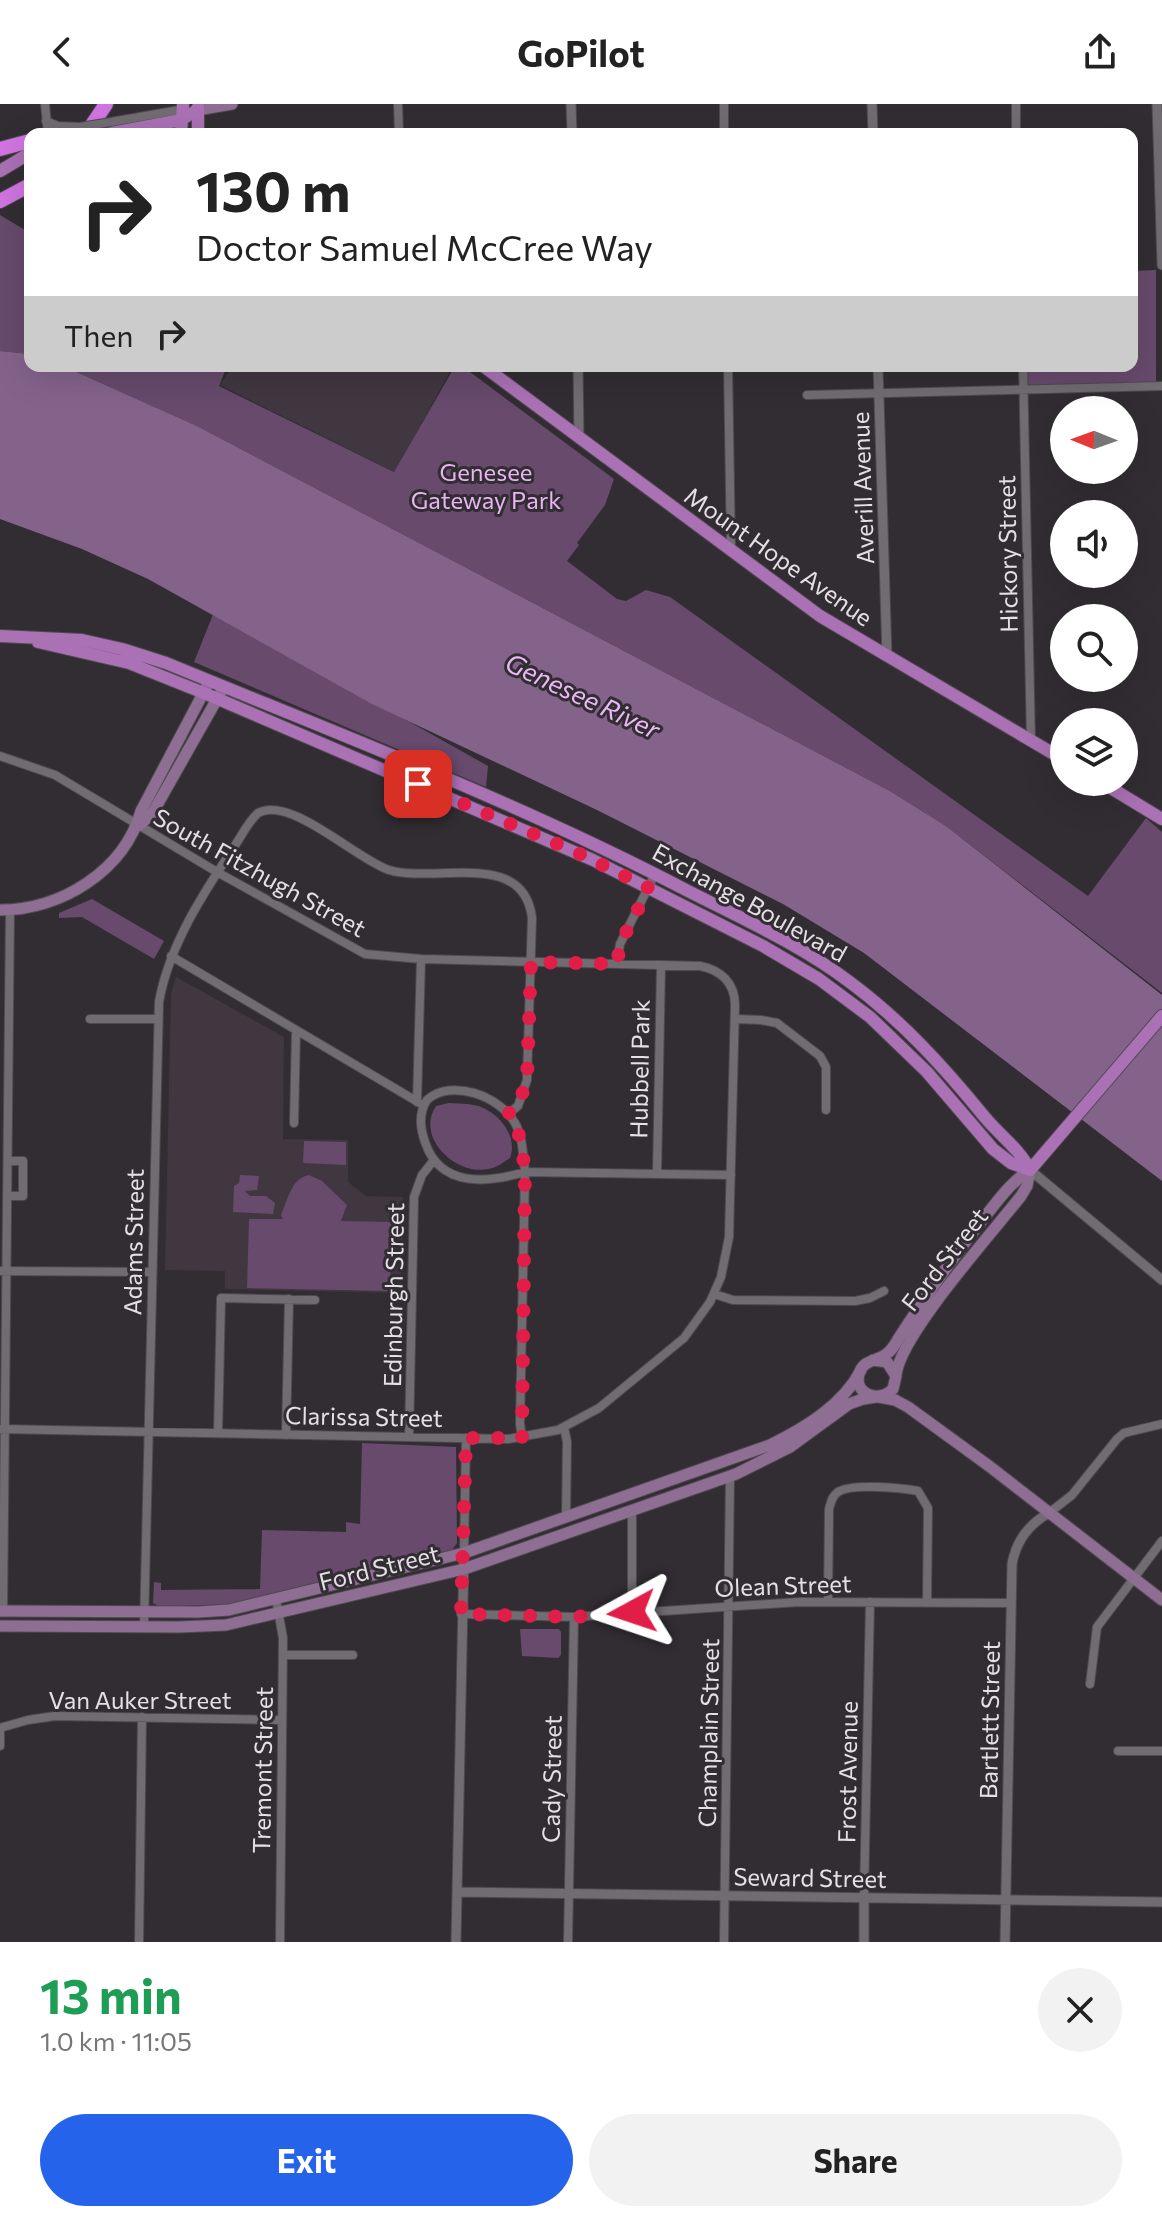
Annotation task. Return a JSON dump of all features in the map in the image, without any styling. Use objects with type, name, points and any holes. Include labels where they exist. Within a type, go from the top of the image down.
[{"type":"highway","points":[[85,128],[106,104]]},
{"type":"highway","points":[[0,149],[24,143]]},
{"type":"highway","points":[[0,201],[24,188]]},
{"type":"main road","points":[[108,128],[198,107],[232,104]]},
{"type":"main road","points":[[198,107],[198,128]]},
{"type":"main road","points":[[0,171],[24,157]]},
{"type":"main road","name":"Mount Hope Avenue","points":[[491,372],[820,616],[1050,752]]},
{"type":"main road","name":"Exchange Boulevard","points":[[0,636],[62,638],[104,644],[147,657],[206,687],[557,827],[786,941],[865,993],[936,1058],[1019,1153],[1030,1170]]},
{"type":"main road","points":[[138,826],[143,807],[206,687]]},
{"type":"main road","points":[[5,910],[44,903],[81,888],[116,857],[138,826],[152,814],[221,693]]},
{"type":"main road","name":"Exchange Boulevard","points":[[221,693],[578,853],[777,954],[832,988],[905,1049],[1003,1158],[1030,1170]]},
{"type":"main road","points":[[1124,796],[1162,819]]},
{"type":"main road","name":"Ford Street","points":[[873,1360],[891,1351],[940,1274],[987,1214],[1009,1187],[1030,1170],[1162,1016]]},
{"type":"main road","name":"Ford Street","points":[[896,1378],[899,1358],[911,1338],[1024,1193],[1030,1170]]},
{"type":"main road","points":[[989,1466],[904,1404],[862,1390],[858,1378],[861,1370],[873,1360],[887,1362],[893,1368],[904,1395],[989,1466],[1162,1600]]},
{"type":"main road","name":"Ford Street","points":[[1,1611],[214,1611],[464,1553],[747,1455],[780,1440],[842,1397],[861,1370]]},
{"type":"main road","points":[[877,1397],[891,1392],[896,1378]]},
{"type":"main road","name":"Ford Street","points":[[0,1626],[210,1626],[279,1614],[464,1569],[730,1477],[790,1447],[849,1404],[877,1397]]},
{"type":"street","points":[[45,104],[47,128]]},
{"type":"street","points":[[398,104],[399,128]]},
{"type":"street","points":[[571,104],[572,128]]},
{"type":"street","points":[[724,104],[724,128]]},
{"type":"street","points":[[872,104],[873,128]]},
{"type":"street","points":[[1016,104],[1016,128]]},
{"type":"street","points":[[1157,104],[1162,265]]},
{"type":"street","points":[[46,121],[70,128]]},
{"type":"street","points":[[578,372],[579,439]]},
{"type":"street","points":[[728,372],[731,551]]},
{"type":"street","name":"Averill Avenue","points":[[878,372],[887,656]]},
{"type":"street","name":"Hickory Street","points":[[1023,372],[1031,741]]},
{"type":"street","points":[[807,395],[1162,386]]},
{"type":"street","name":"South Fitzhugh Street","points":[[0,756],[55,775],[354,950],[376,957],[661,965]]},
{"type":"street","name":"Adams Street","points":[[144,1627],[157,1019],[171,956],[217,872],[253,817],[263,810],[282,810],[388,870],[492,875],[510,881],[526,897],[531,908],[527,1080],[518,1106],[508,1114]]},
{"type":"street","points":[[617,964],[620,944],[655,874]]},
{"type":"street","points":[[1,1611],[5,1190],[8,1161],[4,1085],[5,910]]},
{"type":"street","points":[[171,956],[420,1103]]},
{"type":"street","points":[[421,959],[421,1123],[423,1136],[434,1160],[448,1172],[471,1180],[497,1179],[525,1172],[731,1175]]},
{"type":"street","name":"Clarissa Street","points":[[3,1429],[522,1438],[564,1427],[606,1403],[684,1338],[701,1318],[714,1294],[728,1248],[735,994],[722,974],[706,967],[661,965]]},
{"type":"street","name":"Hubbell Park","points":[[657,1174],[661,965]]},
{"type":"street","points":[[90,1019],[157,1019]]},
{"type":"street","points":[[735,1019],[777,1023],[820,1056],[826,1067],[826,1110]]},
{"type":"street","points":[[294,1123],[296,1031]]},
{"type":"street","points":[[420,1103],[440,1091],[456,1090],[485,1097],[508,1114],[520,1136],[525,1172],[522,1438]]},
{"type":"street","name":"Edinburgh Street","points":[[409,1437],[414,1197],[422,1175],[434,1160]]},
{"type":"street","points":[[5,1190],[23,1196],[23,1161],[8,1161]]},
{"type":"street","points":[[1030,1170],[1162,1280]]},
{"type":"street","points":[[4,1271],[152,1272]]},
{"type":"street","points":[[714,1294],[733,1300],[855,1301],[884,1291]]},
{"type":"street","points":[[218,1433],[221,1298],[315,1300]]},
{"type":"street","points":[[286,1435],[289,1299]]},
{"type":"street","points":[[1049,1513],[1072,1495],[1124,1433],[1162,1424]]},
{"type":"street","points":[[564,1427],[567,1442],[566,1518]]},
{"type":"street","points":[[456,1942],[466,1438]]},
{"type":"street","name":"Champlain Street","points":[[724,1942],[730,1477]]},
{"type":"street","points":[[828,1601],[829,1509],[832,1498],[840,1490],[851,1488],[907,1489],[918,1491],[928,1508],[927,1603]]},
{"type":"street","points":[[632,1511],[632,1612]]},
{"type":"street","name":"Bartlett Street","points":[[1005,1942],[1012,1564],[1016,1548],[1036,1521],[1049,1513]]},
{"type":"street","points":[[1090,1684],[1097,1627],[1162,1541]]},
{"type":"street","name":"Tremont Street","points":[[276,1599],[283,1655],[280,1942]]},
{"type":"street","name":"Olean Street","points":[[461,1614],[574,1617],[828,1601],[1010,1603]]},
{"type":"street","name":"Frost Avenue","points":[[864,1942],[870,1602]]},
{"type":"street","name":"Cady Street","points":[[568,1942],[574,1617]]},
{"type":"street","points":[[283,1655],[353,1655]]},
{"type":"street","name":"Van Auker Street","points":[[0,1728],[44,1717],[281,1720]]},
{"type":"street","points":[[139,1942],[142,1717]]},
{"type":"street","points":[[0,1728],[0,1746]]},
{"type":"street","points":[[1118,1751],[1162,1751]]},
{"type":"street","name":"Seward Street","points":[[457,1892],[1162,1902]]},
{"type":"shaded area","points":[[229,372],[450,372],[395,472],[220,385]]},
{"type":"shaded area","points":[[176,977],[284,1037],[283,1139],[348,1140],[348,1182],[366,1196],[403,1197],[401,1293],[225,1289],[225,1271],[165,1270],[171,994]]},
{"type":"green space","points":[[0,215],[24,229],[24,353],[0,351]]},
{"type":"green space","points":[[1156,270],[1156,383],[1028,387],[1028,372],[1138,372],[1138,271]]},
{"type":"green space","name":"Genesee Gateway Park","points":[[76,372],[225,372],[219,386],[394,472],[452,372],[470,372],[614,479],[605,505],[567,561],[617,599],[626,601],[646,590],[670,597],[1088,896],[1146,818],[1162,832],[1162,993],[946,826],[890,791],[197,426]]},
{"type":"green space","points":[[214,612],[488,766],[486,787],[194,662]]},
{"type":"green space","points":[[92,899],[164,941],[154,959],[82,917],[59,918],[59,913]]},
{"type":"green space","points":[[449,1103],[479,1106],[499,1119],[508,1131],[512,1144],[510,1158],[494,1167],[476,1170],[463,1166],[442,1152],[431,1130],[431,1118],[436,1106]]},
{"type":"green space","points":[[304,1141],[346,1142],[346,1165],[303,1163]]},
{"type":"green space","points":[[240,1175],[259,1176],[257,1190],[245,1191],[250,1196],[266,1196],[275,1203],[273,1214],[233,1212],[234,1186],[239,1183]]},
{"type":"green space","points":[[309,1175],[322,1181],[347,1205],[341,1221],[392,1222],[390,1291],[247,1288],[249,1219],[283,1219],[281,1215],[294,1185]]},
{"type":"green space","points":[[362,1443],[456,1447],[457,1543],[452,1550],[230,1604],[161,1607],[153,1603],[154,1582],[161,1583],[161,1590],[260,1589],[262,1530],[346,1532],[346,1522],[360,1524]]},
{"type":"green space","points":[[520,1629],[559,1629],[561,1655],[558,1658],[522,1656]]},
{"type":"water","name":"Genesee River","points":[[0,351],[24,353],[24,372],[76,372],[197,426],[890,791],[946,826],[1162,995],[1162,1181],[864,953],[783,904],[597,810],[372,704],[148,579],[82,549],[0,519]]},
{"type":"route","points":[[418,784],[578,853],[649,888],[620,944],[617,964],[531,962],[527,1080],[518,1106],[508,1114],[520,1136],[525,1172],[522,1438],[466,1438],[461,1614],[574,1617],[632,1612]]}]
